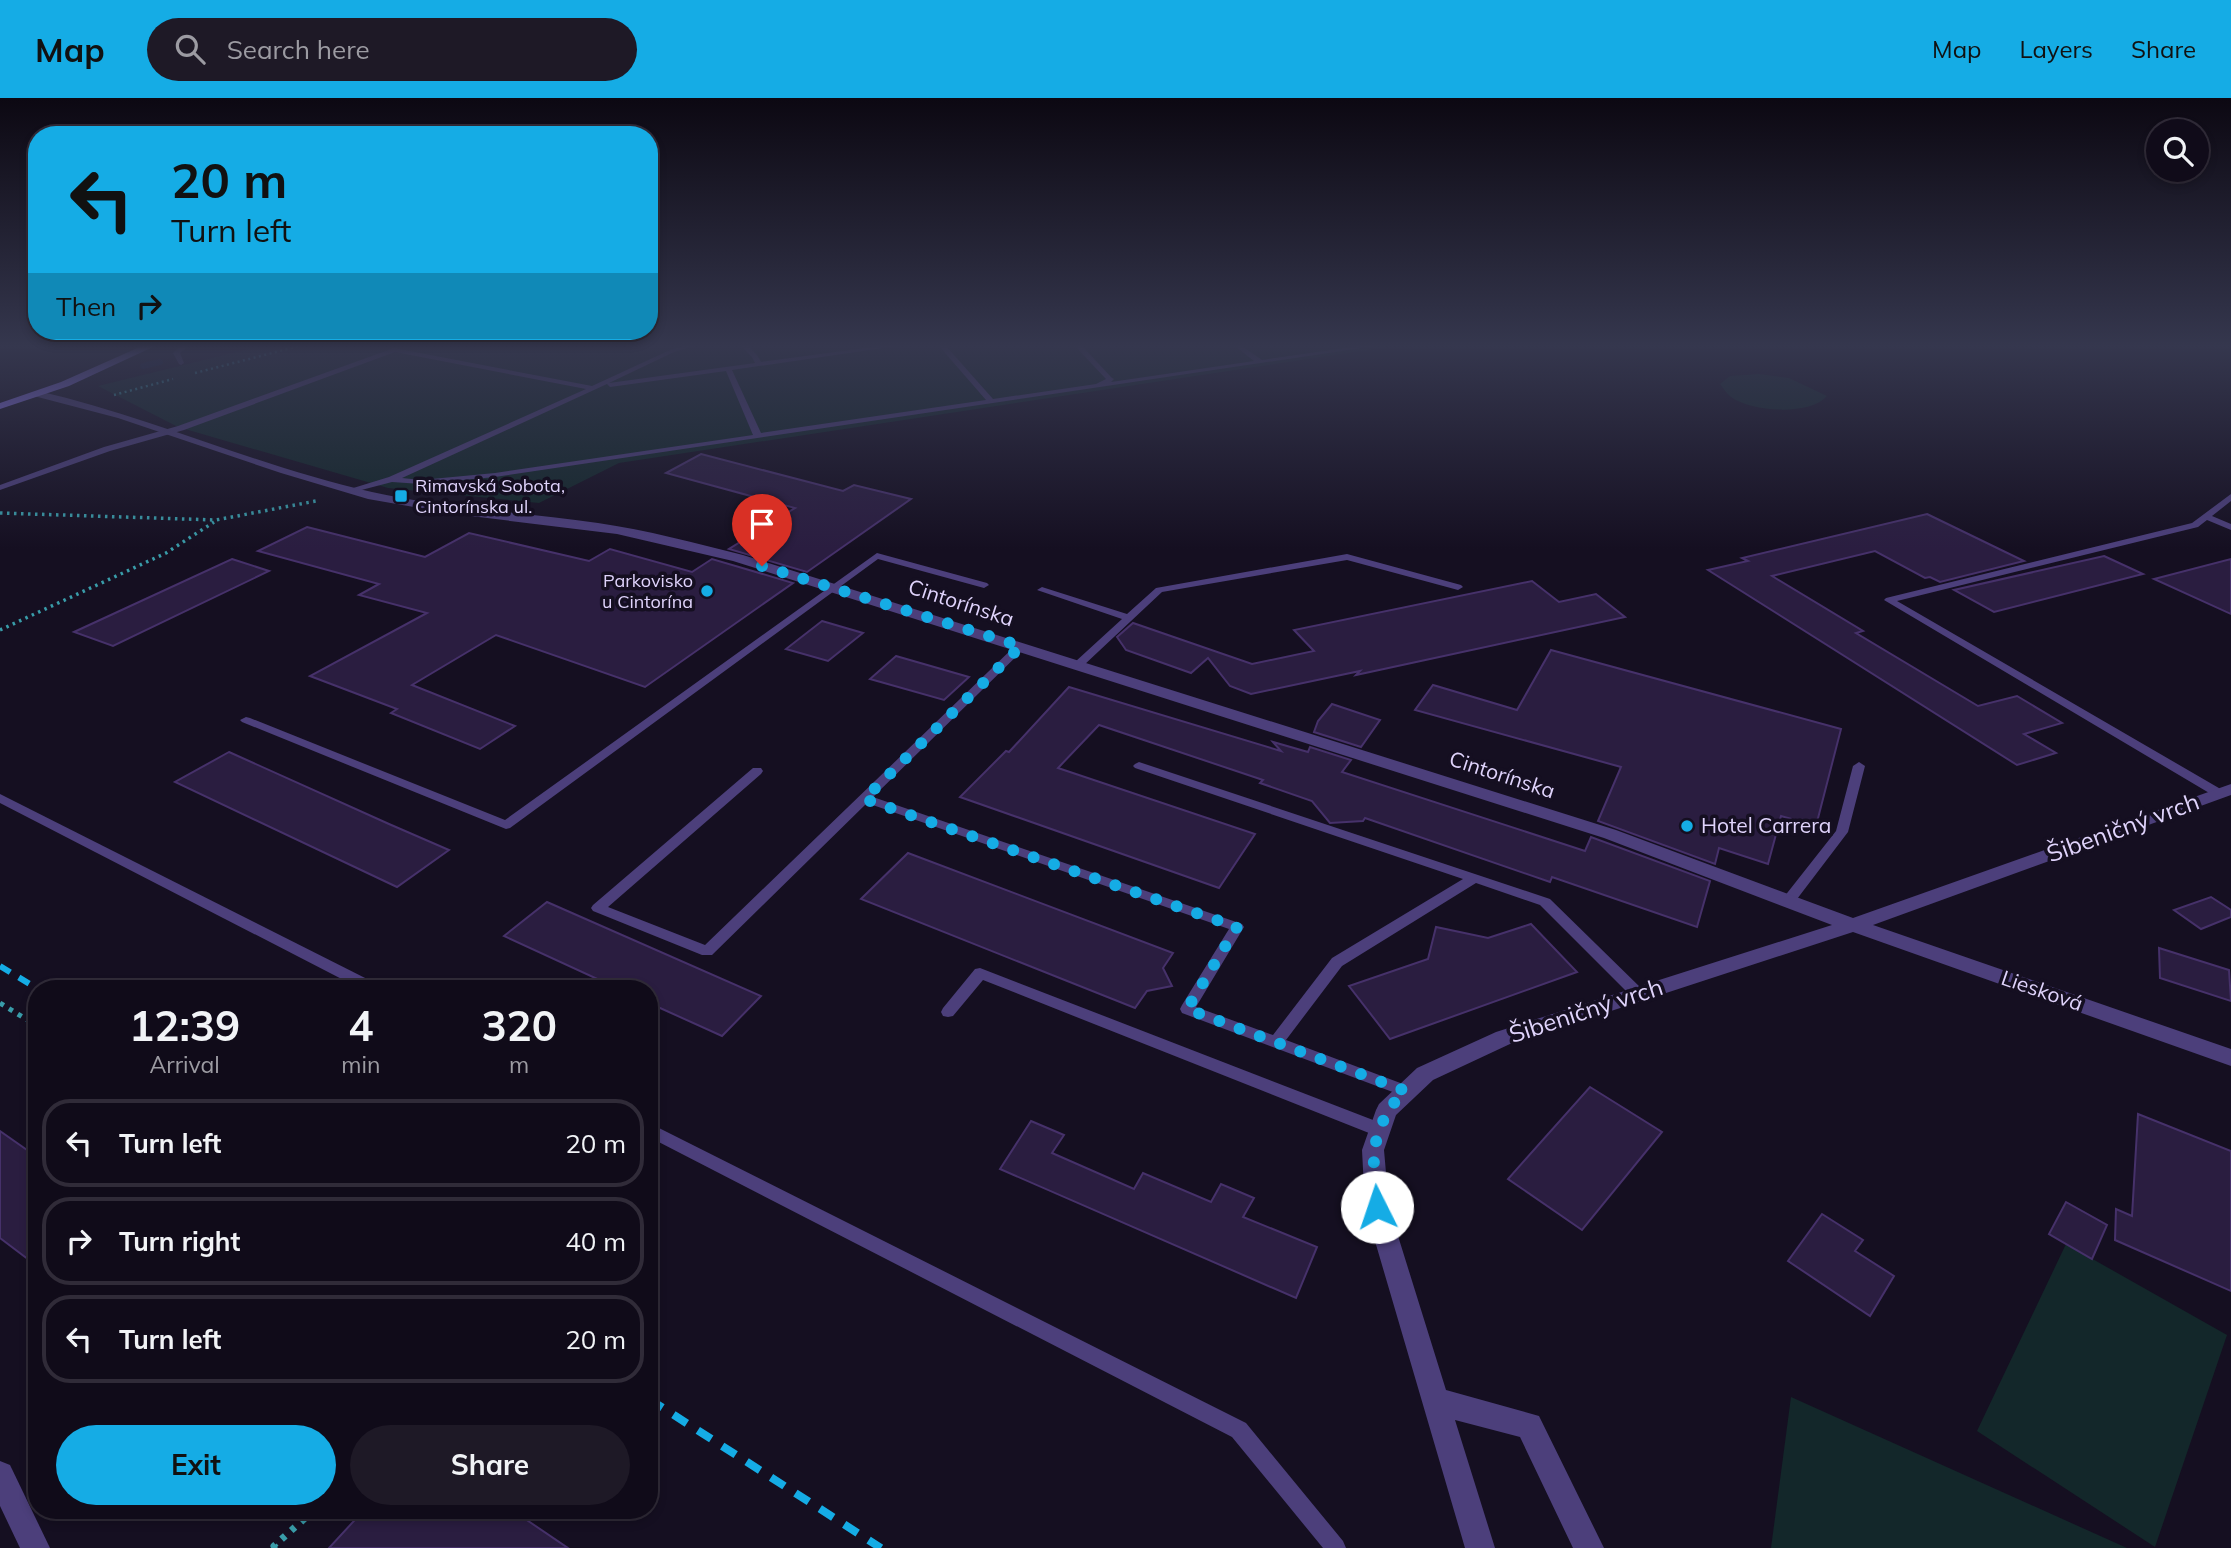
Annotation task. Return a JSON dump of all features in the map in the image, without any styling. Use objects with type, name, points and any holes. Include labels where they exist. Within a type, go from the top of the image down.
[{"type":"street","name":"Cintorínska","points":[[118,414],[353,491],[427,507],[599,527],[669,540],[834,587],[1610,834],[1853,925]]},
{"type":"street","name":"Šibeničný vrch","points":[[1480,1548],[1377,1207],[1373,1150],[1387,1110],[1425,1074],[1503,1038],[1853,925],[2225,792]]},
{"type":"street","name":"Liesková","points":[[1853,925],[2231,1058]]},
{"type":"street","points":[[1435,1401],[1529,1426],[1589,1548]]},
{"type":"street","points":[[0,1475],[35,1548]]},
{"type":"lane","points":[[0,488],[107,449],[169,432],[219,414]]},
{"type":"lane","points":[[353,491],[392,479],[536,414]]},
{"type":"lane","points":[[748,414],[758,436]]},
{"type":"lane","points":[[392,479],[421,482],[495,475],[911,414]]},
{"type":"lane","points":[[2225,792],[1889,600],[2195,525],[2231,497]]},
{"type":"lane","points":[[2206,516],[2231,527]]},
{"type":"lane","points":[[246,720],[506,825],[877,556],[984,585]]},
{"type":"lane","points":[[1079,664],[1158,590],[1347,557],[1458,586]]},
{"type":"lane","points":[[1042,590],[1128,618]]},
{"type":"lane","points":[[757,771],[598,908],[707,951],[1021,646]]},
{"type":"lane","points":[[1139,766],[1545,902],[1637,994]]},
{"type":"lane","points":[[1789,900],[1842,832],[1859,766]]},
{"type":"lane","points":[[0,798],[356,980]]},
{"type":"lane","points":[[864,799],[1237,927],[1187,1009],[1406,1091]]},
{"type":"lane","points":[[1276,1042],[1337,962],[1475,878]]},
{"type":"lane","points":[[948,1012],[980,973],[1380,1130]]},
{"type":"lane","points":[[658,1134],[1239,1430],[1336,1548]]},
{"type":"path","points":[[0,513],[216,520],[327,498]]},
{"type":"path","points":[[0,630],[166,553],[216,520]]},
{"type":"path","points":[[0,1003],[28,1020]]},
{"type":"path","points":[[276,1548],[274,1546],[304,1519]]},
{"type":"green space","points":[[152,414],[946,414],[619,463],[539,503],[388,488],[178,427]]},
{"type":"green space","points":[[2066,1244],[2227,1335],[2155,1547],[1977,1431]]},
{"type":"green space","points":[[1791,1397],[2127,1548],[1771,1548]]},
{"type":"building","points":[[701,454],[843,491],[854,485],[911,499],[807,572],[729,549],[795,508],[666,473]]},
{"type":"building","points":[[1927,514],[2024,561],[1940,582],[1930,577],[1925,578],[1875,551],[1772,576],[1863,631],[1856,633],[1978,706],[2017,696],[2062,723],[2024,734],[2056,753],[2017,765],[1708,570],[1748,561],[1742,558]]},
{"type":"building","points":[[307,527],[425,557],[469,533],[589,561],[610,549],[692,572],[712,559],[793,583],[645,687],[496,635],[412,685],[515,726],[480,749],[391,713],[397,709],[310,676],[427,613],[359,595],[379,584],[258,551]]},
{"type":"building","points":[[2104,556],[2143,574],[1994,612],[1954,590]]},
{"type":"building","points":[[232,559],[269,571],[113,646],[74,632]]},
{"type":"building","points":[[2231,559],[2231,614],[2154,579]]},
{"type":"building","points":[[1532,581],[1559,602],[1596,594],[1625,617],[1356,675],[1360,671],[1251,694],[1230,686],[1208,658],[1191,673],[1126,650],[1117,637],[1133,623],[1252,664],[1314,651],[1294,630]]},
{"type":"building","points":[[822,621],[863,633],[828,661],[786,649]]},
{"type":"building","points":[[1551,650],[1841,729],[1816,826],[1781,816],[1768,864],[1719,848],[1715,864],[1598,821],[1621,767],[1415,710],[1433,685],[1517,710]]},
{"type":"building","points":[[896,656],[969,677],[944,700],[870,679]]},
{"type":"building","points":[[1069,687],[1281,751],[1273,742],[1308,752],[1310,747],[1351,760],[1342,772],[1585,851],[1591,837],[1710,881],[1697,927],[1552,877],[1550,882],[1365,818],[1363,821],[1330,823],[1312,801],[1260,783],[1263,780],[1099,725],[1058,768],[1255,834],[1219,888],[960,797],[1006,751],[1009,752]]},
{"type":"building","points":[[1332,704],[1380,720],[1361,747],[1314,732],[1318,721]]},
{"type":"building","points":[[229,752],[449,850],[397,887],[175,782]]},
{"type":"building","points":[[908,853],[1173,953],[1163,968],[1172,986],[1147,991],[1135,1008],[861,899]]},
{"type":"building","points":[[2211,897],[2231,910],[2231,917],[2201,929],[2174,910]]},
{"type":"building","points":[[547,902],[761,996],[722,1036],[658,1007],[658,980],[599,980],[504,936]]},
{"type":"building","points":[[1531,924],[1577,972],[1390,1039],[1349,986],[1428,959],[1436,927],[1488,938]]},
{"type":"building","points":[[2159,948],[2229,970],[2231,1001],[2160,978]]},
{"type":"building","points":[[1590,1087],[1662,1132],[1582,1230],[1508,1179]]},
{"type":"building","points":[[2138,1114],[2231,1151],[2231,1291],[2115,1240],[2116,1209],[2132,1216]]},
{"type":"building","points":[[1031,1121],[1064,1135],[1052,1153],[1134,1189],[1143,1173],[1211,1202],[1221,1184],[1254,1198],[1243,1217],[1317,1247],[1296,1298],[1000,1169]]},
{"type":"building","points":[[0,1131],[28,1151],[28,1259],[0,1238]]},
{"type":"building","points":[[2066,1202],[2107,1225],[2092,1259],[2049,1234]]},
{"type":"building","points":[[1822,1214],[1863,1240],[1855,1251],[1894,1276],[1870,1316],[1788,1261]]},
{"type":"building","points":[[356,1519],[525,1519],[568,1548],[329,1548]]},
{"type":"railway","points":[[0,966],[28,983]]},
{"type":"railway","points":[[658,1405],[881,1548]]},
{"type":"place","name":"Rimavská Sobota, Cintorínska ul.","points":[[401,496]]},
{"type":"place","name":"Parkovisko u Cintorína","points":[[707,591]]},
{"type":"place","name":"Hotel Carrera","points":[[1687,826]]},
{"type":"route","points":[[762,566],[1021,646],[864,799],[1237,927],[1187,1009],[1406,1091],[1387,1110],[1373,1150],[1377,1207]]}]
